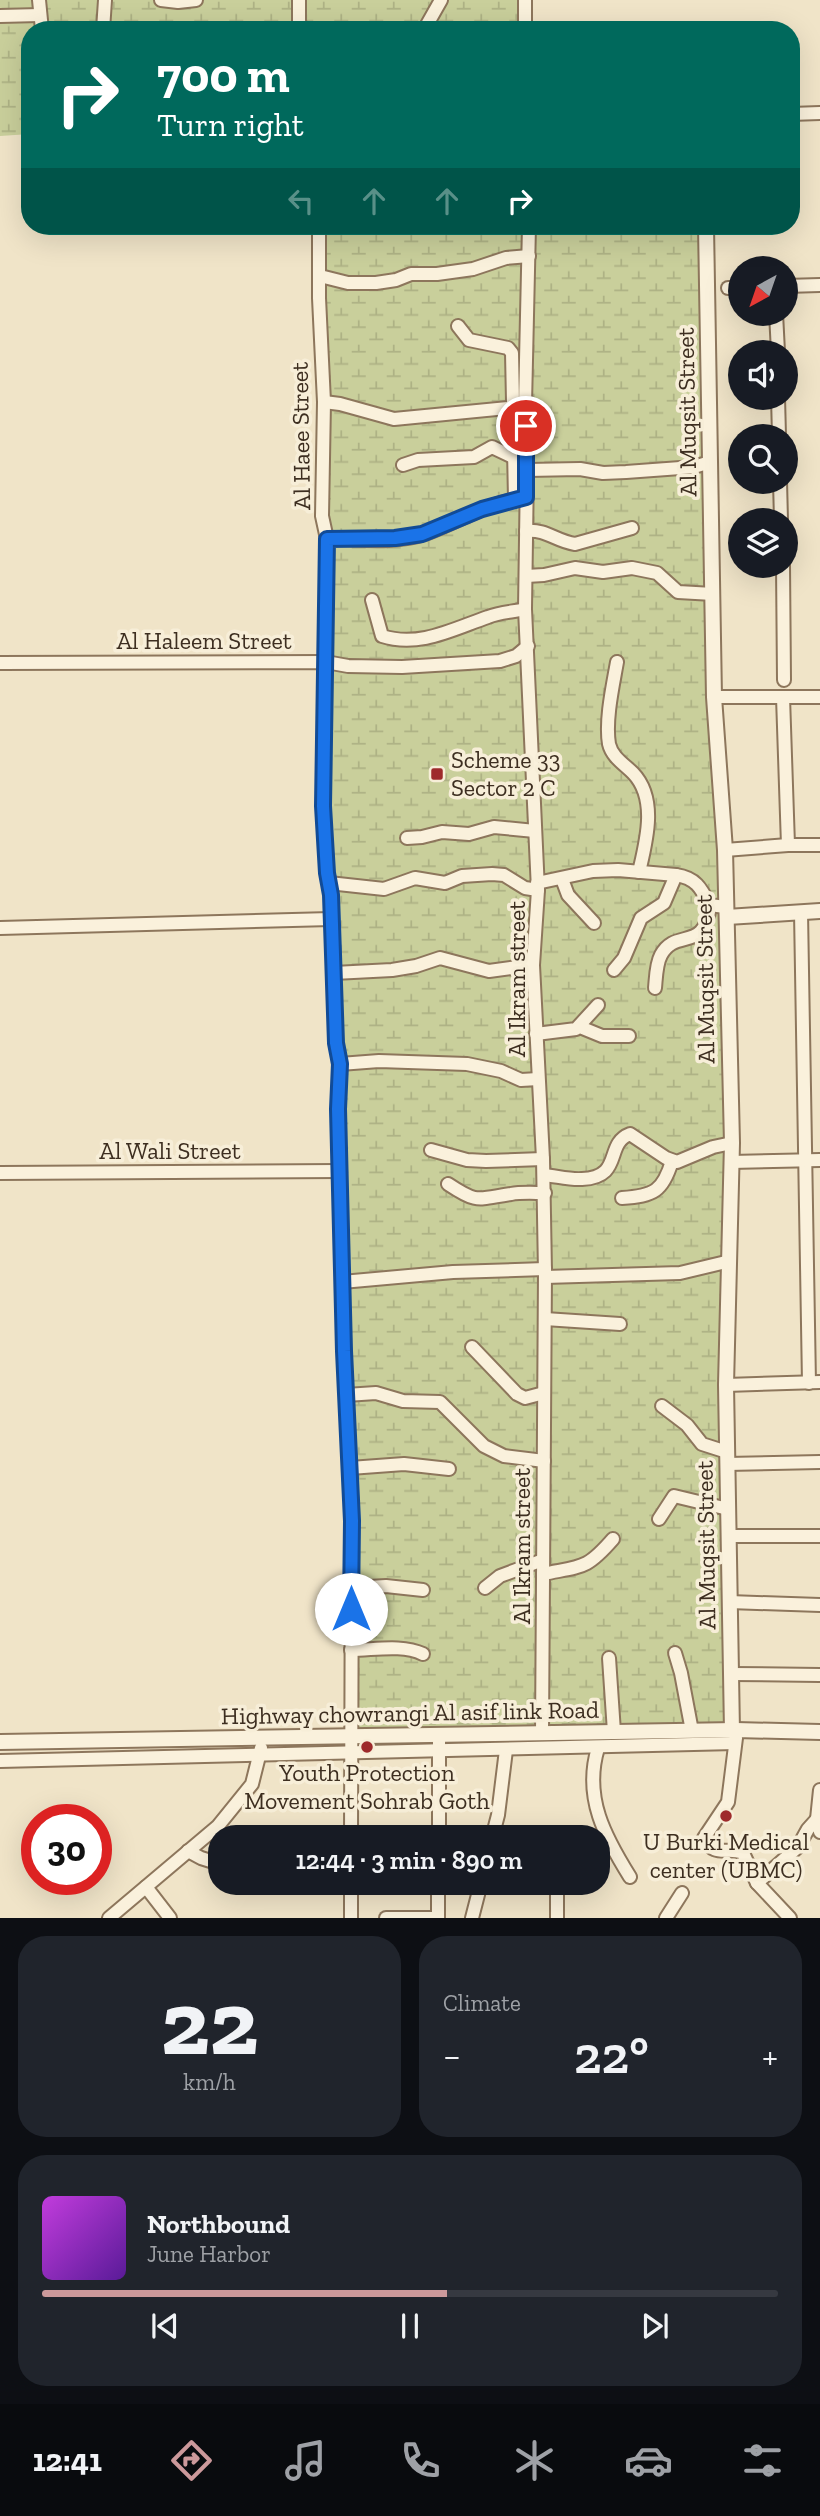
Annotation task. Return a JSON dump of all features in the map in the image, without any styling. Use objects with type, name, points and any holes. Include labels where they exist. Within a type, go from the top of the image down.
[{"type":"street","points":[[39,0],[41,21]]},
{"type":"street","points":[[104,21],[105,0]]},
{"type":"street","points":[[162,0],[196,0]]},
{"type":"street","points":[[299,0],[299,21]]},
{"type":"street","points":[[429,21],[441,0]]},
{"type":"street","points":[[525,0],[525,21]]},
{"type":"street","points":[[0,16],[40,15]]},
{"type":"street","points":[[800,114],[820,113]]},
{"type":"street","name":"Al Haee Street","points":[[319,235],[318,298],[324,401],[322,516],[327,539],[323,806],[336,1043],[340,1064],[342,1282],[350,1468],[351,1825]]},
{"type":"street","name":"Al Ikram street","points":[[529,235],[518,407],[527,470],[521,498],[526,531],[525,609],[537,886],[533,965],[544,1175],[542,1733]]},
{"type":"street","name":"Al Muqsit Street","points":[[706,235],[714,697],[725,850],[732,1143],[726,1385],[734,1735]]},
{"type":"street","points":[[320,276],[348,283],[376,283],[411,274],[473,269],[506,258],[529,256]]},
{"type":"street","points":[[798,286],[820,285]]},
{"type":"street","points":[[327,539],[395,538],[422,534],[466,515],[521,498],[513,457],[518,407],[510,350],[469,340],[458,326]]},
{"type":"street","points":[[324,401],[394,419],[518,407]]},
{"type":"street","points":[[403,465],[418,460],[474,457],[492,447],[513,457]]},
{"type":"street","points":[[527,470],[626,472],[694,467],[710,462]]},
{"type":"street","points":[[526,531],[542,530],[567,543],[575,544],[632,528]]},
{"type":"street","points":[[526,576],[575,568],[603,572],[632,568],[657,573],[678,592],[713,594]]},
{"type":"street","points":[[783,578],[784,680]]},
{"type":"street","points":[[372,600],[382,636],[406,641],[455,631],[489,616],[525,609]]},
{"type":"street","name":"Al Haleem Street","points":[[0,663],[326,662],[348,666],[402,667],[500,661],[516,656],[528,646]]},
{"type":"street","points":[[617,662],[611,693],[609,740],[613,752],[638,779],[642,788],[648,828],[639,872]]},
{"type":"street","points":[[714,697],[820,696]]},
{"type":"street","points":[[783,697],[788,845]]},
{"type":"street","points":[[407,838],[422,838],[442,832],[469,834],[494,827],[535,831]]},
{"type":"street","points":[[725,850],[820,845]]},
{"type":"street","points":[[329,883],[384,889],[415,878],[445,883],[462,876],[492,874],[504,875],[525,888],[593,871],[639,872],[676,875],[696,882],[710,905],[726,912],[820,911]]},
{"type":"street","points":[[614,970],[624,958],[641,918],[664,903],[676,875]]},
{"type":"street","points":[[562,879],[568,895],[594,923]]},
{"type":"street","points":[[655,988],[659,958],[675,943],[699,934],[704,929],[710,905]]},
{"type":"street","points":[[726,1385],[814,1383],[805,1160],[801,912]]},
{"type":"street","points":[[0,928],[331,919]]},
{"type":"street","points":[[334,974],[393,970],[440,958],[494,972],[533,965]]},
{"type":"street","points":[[536,1034],[580,1027],[598,1005]]},
{"type":"street","points":[[580,1027],[602,1036],[629,1036]]},
{"type":"street","points":[[340,1064],[379,1061],[467,1064],[501,1071],[521,1080],[538,1079]]},
{"type":"street","points":[[544,1175],[580,1179],[597,1176],[610,1167],[620,1141],[630,1134],[673,1161],[687,1160],[713,1147],[732,1143]]},
{"type":"street","points":[[431,1150],[467,1160],[543,1159]]},
{"type":"street","points":[[731,1162],[820,1160]]},
{"type":"street","points":[[622,1198],[643,1196],[661,1188],[673,1161]]},
{"type":"street","name":"Al Wali Street","points":[[0,1173],[340,1171]]},
{"type":"street","points":[[448,1184],[481,1201],[510,1194],[544,1193]]},
{"type":"street","points":[[342,1282],[453,1272],[680,1273],[730,1261]]},
{"type":"street","points":[[545,1319],[620,1324]]},
{"type":"street","points":[[472,1347],[517,1394],[531,1398],[544,1393]]},
{"type":"street","points":[[346,1395],[376,1393],[403,1401],[440,1402],[474,1437],[494,1452],[544,1461]]},
{"type":"street","points":[[662,1406],[691,1428],[702,1444],[727,1458],[820,1462]]},
{"type":"street","points":[[350,1468],[404,1464],[449,1469]]},
{"type":"street","points":[[659,1519],[674,1496],[728,1509]]},
{"type":"street","points":[[728,1536],[820,1536]]},
{"type":"street","points":[[543,1574],[586,1566],[595,1560],[613,1539]]},
{"type":"street","points":[[485,1588],[500,1576],[543,1560]]},
{"type":"street","points":[[351,1588],[386,1586],[423,1590]]},
{"type":"street","points":[[729,1602],[820,1605]]},
{"type":"street","points":[[351,1650],[414,1649],[423,1654]]},
{"type":"street","points":[[675,1653],[684,1684],[692,1731]]},
{"type":"street","points":[[609,1658],[614,1732]]},
{"type":"street","points":[[731,1674],[820,1675]]},
{"type":"street","name":"Highway chowrangi Al asif link Road","points":[[0,1742],[692,1731],[734,1735],[820,1732]]},
{"type":"street","points":[[439,1735],[439,1825]]},
{"type":"street","points":[[0,1761],[598,1748],[734,1735],[728,1802],[705,1838],[710,1847],[719,1851],[743,1853],[757,1883],[790,1917]]},
{"type":"street","points":[[109,1917],[218,1826],[252,1784],[262,1738]]},
{"type":"street","points":[[598,1748],[593,1763],[593,1784],[600,1825]]},
{"type":"street","points":[[495,1825],[506,1750]]},
{"type":"street","points":[[820,1790],[817,1819],[820,1832]]},
{"type":"street","points":[[757,1883],[798,1847],[817,1819]]},
{"type":"street","points":[[610,1850],[630,1877]]},
{"type":"street","points":[[188,1851],[208,1860]]},
{"type":"street","points":[[146,1886],[170,1917]]},
{"type":"street","points":[[666,1917],[682,1894]]},
{"type":"street","points":[[351,1895],[351,1917]]},
{"type":"street","points":[[438,1895],[438,1917]]},
{"type":"street","points":[[472,1917],[478,1895]]},
{"type":"street","points":[[557,1895],[557,1917]]},
{"type":"street","points":[[386,1917],[432,1917]]},
{"type":"green space","points":[[0,0],[525,0],[525,21],[21,21],[21,135],[0,136]]},
{"type":"green space","points":[[320,235],[707,235],[736,1730],[350,1736]]},
{"type":"place","name":"Scheme 33 Sector 2 C","points":[[437,774]]},
{"type":"place","name":"Youth Protection Movement Sohrab Goth","points":[[367,1747]]},
{"type":"place","name":"U Burki Medical center (UBMC)","points":[[726,1816]]},
{"type":"route","points":[[351,1609],[352,1521],[344,1351],[338,1109],[340,1064],[336,1043],[331,895],[323,806],[327,539],[395,538],[428,533],[498,503],[526,497],[526,426]]}]
